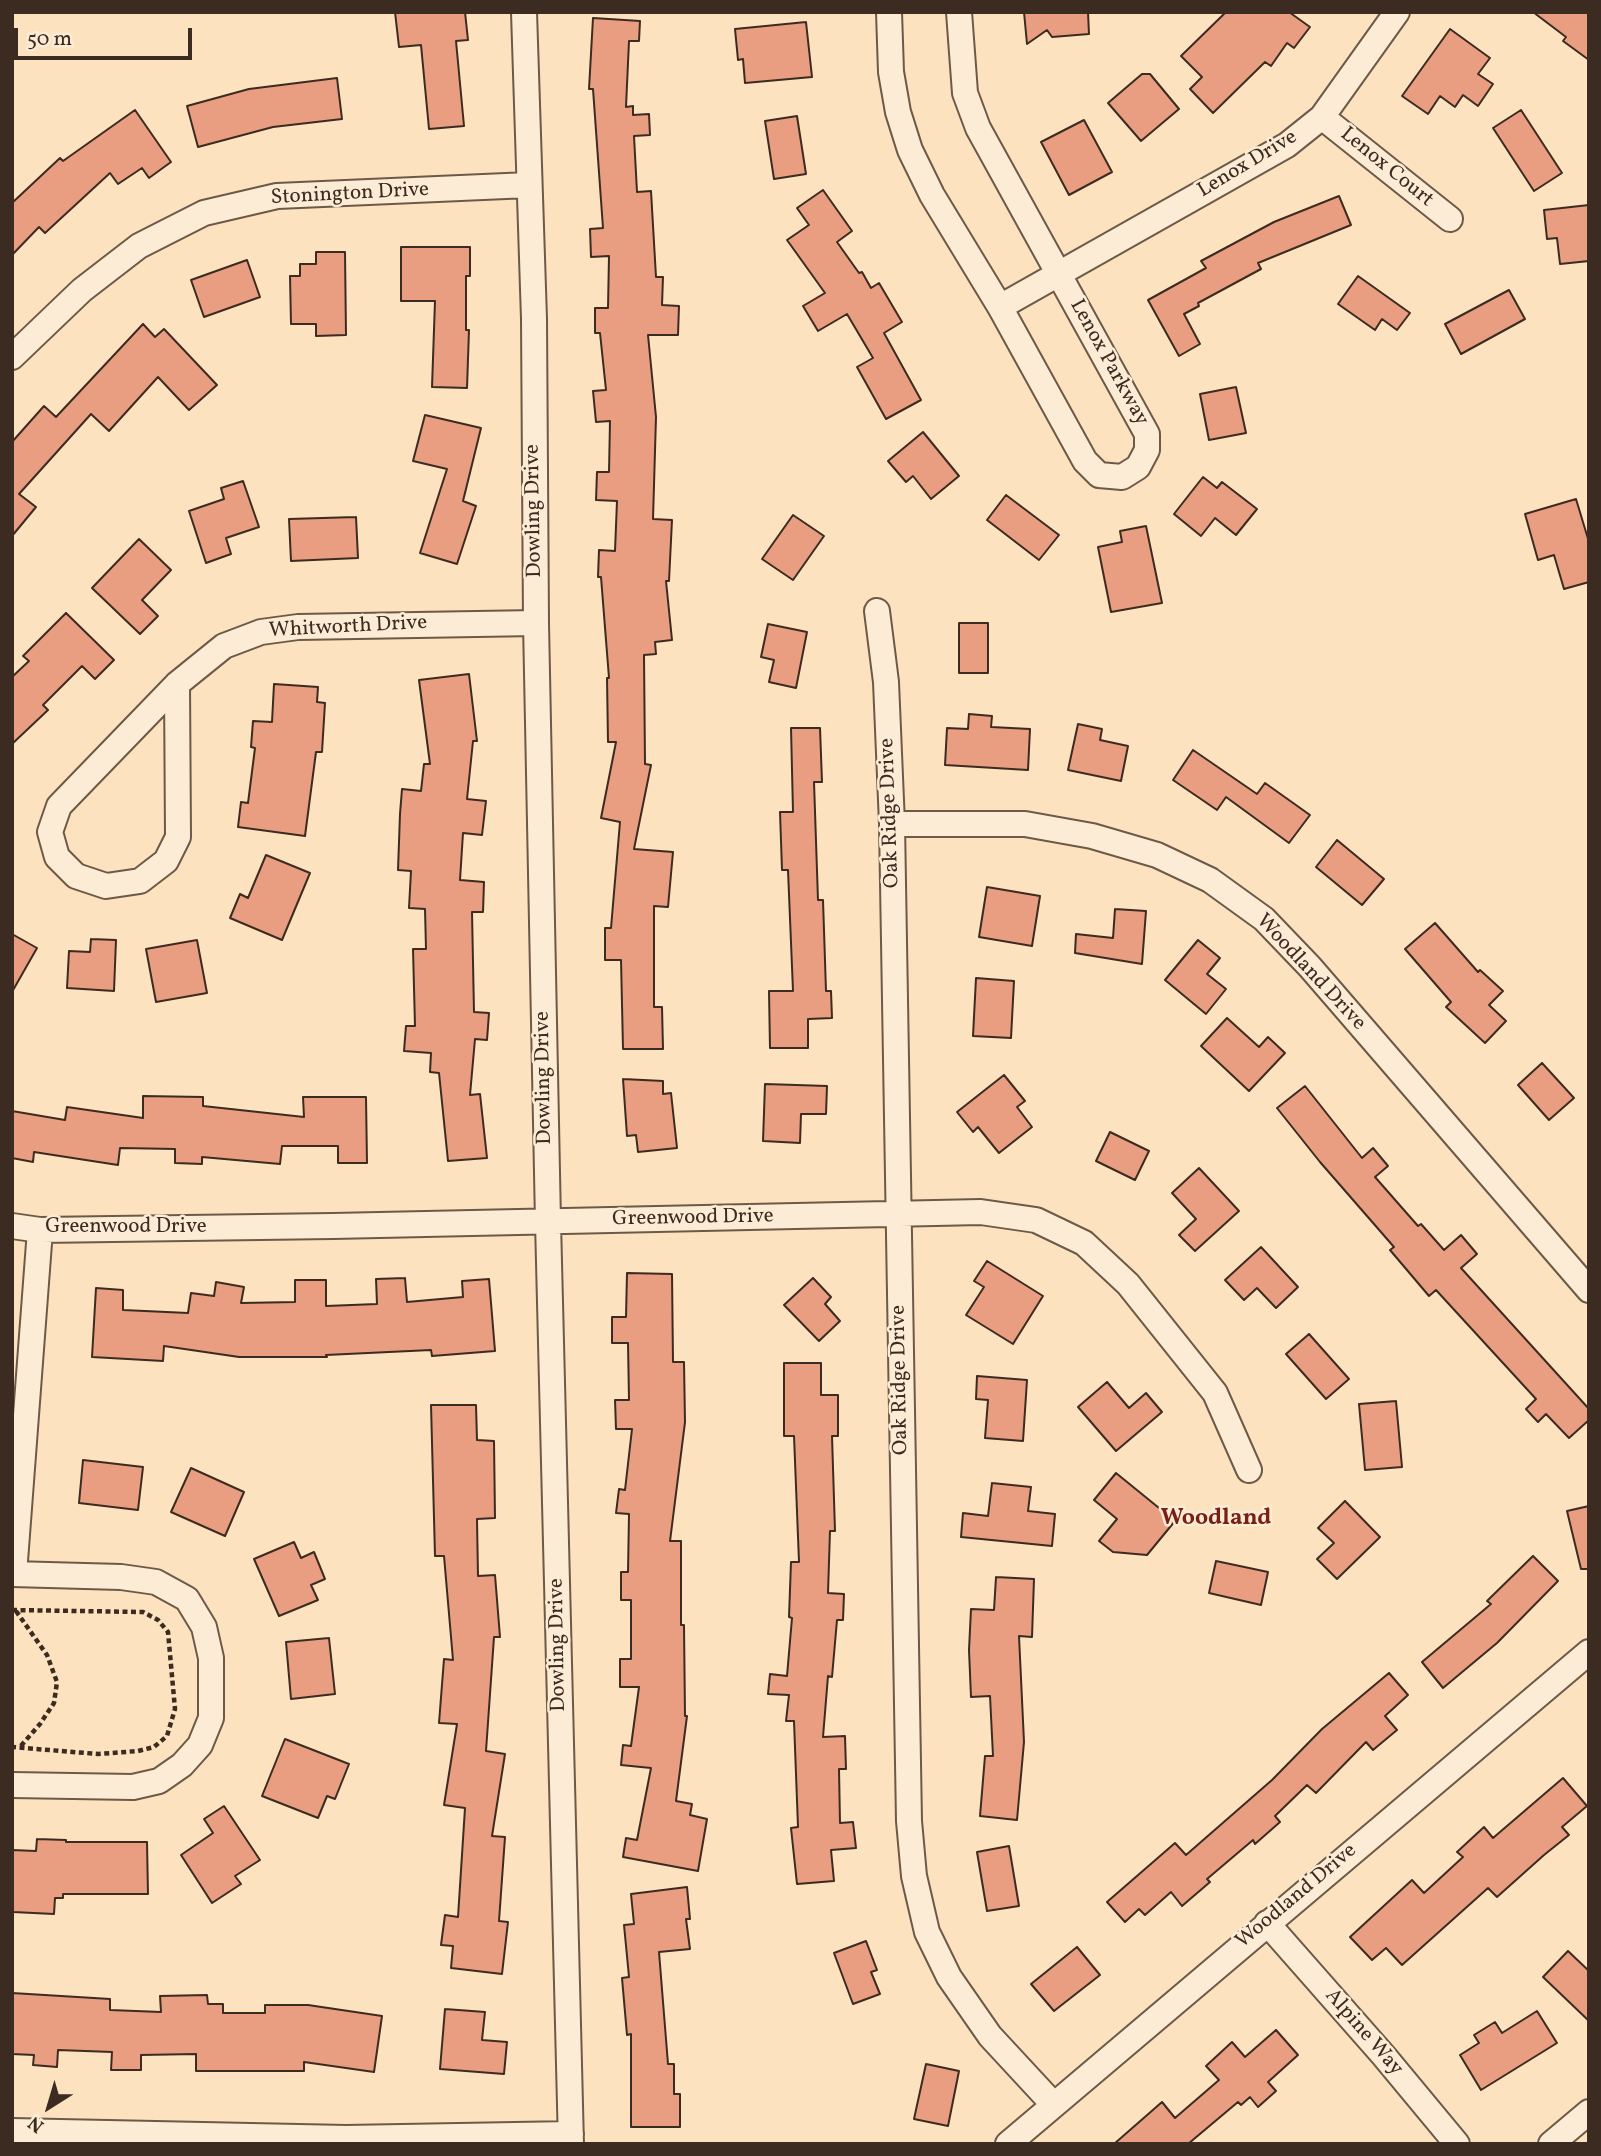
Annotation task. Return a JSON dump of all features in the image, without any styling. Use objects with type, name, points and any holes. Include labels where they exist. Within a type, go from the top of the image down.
[{"type":"street","name":"Dowling Drive","points":[[524,12],[534,320],[536,623],[548,1222],[571,2139]]},
{"type":"street","name":"Lenox Parkway","points":[[889,12],[891,72],[898,112],[910,150],[932,195],[1000,307],[1085,461],[1099,475],[1122,477],[1138,467],[1147,450],[1147,434],[978,128],[965,93],[959,12]]},
{"type":"street","name":"Lenox Drive","points":[[1059,272],[1287,145],[1322,117],[1397,12]]},
{"type":"street","name":"Lenox Court","points":[[1322,117],[1450,219]]},
{"type":"street","name":"Stonington Drive","points":[[12,356],[82,290],[139,246],[204,213],[277,196],[529,186]]},
{"type":"street","points":[[1000,307],[1059,272]]},
{"type":"street","name":"Oak Ridge Drive","points":[[877,611],[886,682],[892,824],[909,1821],[914,1876],[927,1932],[949,1977],[990,2036],[1053,2104]]},
{"type":"street","name":"Whitworth Drive","points":[[177,684],[178,836],[166,861],[141,881],[106,886],[76,876],[57,857],[50,832],[58,806],[177,684],[224,646],[261,632],[299,626],[536,623]]},
{"type":"street","name":"Woodland Drive","points":[[892,824],[1025,824],[1092,836],[1157,855],[1210,880],[1264,919],[1310,967],[1589,1290]]},
{"type":"street","name":"Greenwood Drive","points":[[12,1226],[40,1230],[981,1212],[1036,1220],[1083,1243],[1128,1284],[1215,1393],[1248,1470]]},
{"type":"street","points":[[12,1785],[133,1787],[159,1781],[182,1765],[200,1745],[211,1718],[211,1658],[204,1627],[187,1599],[156,1582],[121,1577],[13,1574],[40,1230]]},
{"type":"street","name":"Woodland Drive","points":[[1008,2144],[1266,1923],[1589,1653]]},
{"type":"street","name":"Alpine Way","points":[[1266,1923],[1384,2056],[1457,2144]]},
{"type":"street","points":[[1551,2144],[1589,2112]]},
{"type":"street","points":[[12,2131],[346,2138],[571,2139]]},
{"type":"path","points":[[14,1610],[143,1612],[158,1620],[168,1632],[174,1709],[166,1736],[154,1747],[138,1751],[98,1754],[15,1747]]},
{"type":"path","points":[[14,1610],[47,1655],[57,1682],[54,1703],[40,1724],[15,1747]]},
{"type":"building","points":[[395,12],[465,12],[468,40],[456,41],[464,126],[429,129],[421,45],[399,47]]},
{"type":"building","points":[[1024,12],[1088,12],[1089,34],[1052,37],[1047,30],[1027,44]]},
{"type":"building","points":[[1226,12],[1289,12],[1310,27],[1294,48],[1287,43],[1271,66],[1265,62],[1213,113],[1190,89],[1202,77],[1181,56]]},
{"type":"building","points":[[1533,12],[1589,12],[1589,60],[1563,41],[1566,37]]},
{"type":"building","points":[[593,18],[640,21],[639,41],[629,41],[626,107],[633,106],[633,115],[649,114],[650,135],[634,136],[637,192],[651,191],[656,277],[663,277],[662,305],[679,306],[678,335],[648,335],[656,417],[653,519],[672,520],[669,581],[666,581],[672,640],[655,642],[656,654],[644,655],[645,764],[651,765],[634,849],[673,852],[668,907],[654,906],[654,1007],[662,1007],[663,1049],[623,1049],[621,960],[605,960],[605,928],[611,928],[620,822],[601,818],[616,742],[608,742],[609,678],[601,577],[598,577],[599,550],[615,551],[617,501],[596,500],[597,472],[609,472],[610,421],[596,422],[593,391],[606,390],[600,333],[595,333],[595,308],[608,308],[609,256],[591,257],[590,229],[603,228],[593,89],[589,89]]},
{"type":"building","points":[[806,22],[812,77],[745,83],[743,59],[738,60],[735,29]]},
{"type":"building","points":[[1450,29],[1490,58],[1478,74],[1493,84],[1478,106],[1463,95],[1455,107],[1440,96],[1428,114],[1402,96]]},
{"type":"building","points":[[1142,74],[1150,74],[1179,109],[1141,141],[1108,103]]},
{"type":"building","points":[[337,78],[342,119],[273,127],[198,147],[187,106],[249,89]]},
{"type":"building","points":[[135,110],[171,162],[149,178],[142,168],[118,184],[110,173],[45,233],[39,227],[12,255],[12,203],[60,158],[63,161]]},
{"type":"building","points":[[1521,110],[1562,173],[1534,191],[1493,128]]},
{"type":"building","points":[[797,116],[806,174],[774,179],[765,121]]},
{"type":"building","points":[[1084,120],[1112,172],[1069,195],[1041,142]]},
{"type":"building","points":[[823,190],[852,231],[837,242],[859,273],[862,272],[871,288],[879,283],[902,322],[884,333],[921,400],[886,419],[857,367],[873,358],[847,314],[818,331],[803,306],[825,293],[787,240],[809,225],[797,208]]},
{"type":"building","points":[[1339,196],[1351,225],[1258,263],[1261,269],[1198,303],[1199,306],[1184,314],[1200,344],[1179,356],[1148,300],[1206,268],[1201,261],[1274,222]]},
{"type":"building","points":[[1589,205],[1589,261],[1560,264],[1557,238],[1547,239],[1544,210]]},
{"type":"building","points":[[401,247],[470,247],[470,276],[466,276],[466,330],[469,330],[467,388],[432,387],[435,301],[401,301]]},
{"type":"building","points":[[316,252],[345,252],[346,335],[316,336],[316,324],[291,324],[290,276],[300,276],[300,264],[316,264]]},
{"type":"building","points":[[247,260],[260,297],[204,317],[191,280]]},
{"type":"building","points":[[1358,276],[1410,313],[1397,330],[1382,319],[1375,330],[1338,304]]},
{"type":"building","points":[[1509,290],[1525,319],[1461,354],[1445,324]]},
{"type":"building","points":[[143,324],[155,337],[164,329],[217,385],[189,410],[158,377],[109,431],[91,414],[19,494],[36,507],[12,536],[12,442],[44,406],[56,417]]},
{"type":"building","points":[[1236,387],[1246,433],[1209,440],[1200,394]]},
{"type":"building","points":[[425,415],[481,428],[463,501],[476,506],[457,564],[420,553],[447,469],[413,461]]},
{"type":"building","points":[[923,432],[959,476],[931,499],[913,476],[906,482],[888,461]]},
{"type":"building","points":[[1203,477],[1217,488],[1222,482],[1257,509],[1236,535],[1215,518],[1201,536],[1174,514]]},
{"type":"building","points":[[243,481],[259,527],[226,538],[231,554],[206,563],[189,511],[224,499],[221,488]]},
{"type":"building","points":[[1006,495],[1059,535],[1039,560],[987,520]]},
{"type":"building","points":[[1576,499],[1589,542],[1589,582],[1564,589],[1554,555],[1538,560],[1525,514]]},
{"type":"building","points":[[793,515],[824,536],[793,580],[762,559]]},
{"type":"building","points":[[356,517],[358,558],[291,561],[289,519]]},
{"type":"building","points":[[1146,526],[1162,603],[1111,612],[1098,547],[1122,542],[1120,531]]},
{"type":"building","points":[[139,539],[171,570],[142,600],[158,616],[140,634],[92,588]]},
{"type":"building","points":[[66,613],[114,660],[95,679],[82,666],[43,705],[48,710],[12,744],[12,677],[29,661],[23,656]]},
{"type":"building","points":[[959,623],[988,623],[988,673],[959,673]]},
{"type":"building","points":[[768,624],[807,632],[796,688],[769,682],[774,660],[761,657]]},
{"type":"building","points":[[469,674],[477,741],[473,741],[467,799],[486,801],[482,835],[463,833],[460,880],[484,882],[483,912],[472,912],[474,1012],[489,1013],[487,1040],[475,1039],[470,1095],[480,1094],[487,1158],[448,1161],[439,1073],[430,1072],[431,1053],[404,1051],[406,1026],[415,1026],[413,949],[426,949],[425,909],[409,908],[411,871],[398,870],[400,814],[402,789],[421,791],[424,764],[430,764],[419,680]]},
{"type":"building","points":[[274,684],[318,687],[317,702],[325,703],[322,752],[316,752],[305,836],[238,827],[241,802],[248,803],[255,748],[251,747],[253,721],[272,722]]},
{"type":"building","points":[[969,714],[992,716],[991,727],[1030,729],[1028,770],[945,765],[947,728],[968,729]]},
{"type":"building","points":[[1078,724],[1102,729],[1100,740],[1128,746],[1121,781],[1068,770]]},
{"type":"building","points":[[791,728],[820,728],[822,782],[814,782],[818,900],[823,900],[826,991],[831,991],[832,1018],[808,1019],[808,1048],[770,1048],[769,991],[793,991],[788,870],[782,870],[780,812],[793,812]]},
{"type":"building","points":[[1193,750],[1257,794],[1265,783],[1310,815],[1289,843],[1226,797],[1217,810],[1173,780]]},
{"type":"building","points":[[1337,840],[1384,879],[1362,905],[1316,867]]},
{"type":"building","points":[[266,855],[310,873],[282,940],[230,918],[240,894],[248,898]]},
{"type":"building","points":[[987,887],[1040,896],[1032,946],[979,937]]},
{"type":"building","points":[[1115,909],[1146,911],[1142,964],[1075,953],[1076,934],[1113,938]]},
{"type":"building","points":[[1435,923],[1478,972],[1480,970],[1503,991],[1489,1005],[1506,1021],[1485,1043],[1446,1007],[1451,1002],[1405,949]]},
{"type":"building","points":[[12,934],[37,948],[12,992]]},
{"type":"building","points":[[91,939],[116,940],[114,991],[67,988],[69,951],[90,952]]},
{"type":"building","points":[[197,940],[207,993],[156,1002],[146,949]]},
{"type":"building","points":[[1198,940],[1220,958],[1207,974],[1226,989],[1206,1014],[1165,980]]},
{"type":"building","points":[[976,978],[1014,981],[1011,1038],[973,1036]]},
{"type":"building","points":[[1227,1018],[1259,1047],[1268,1037],[1285,1053],[1249,1091],[1201,1046]]},
{"type":"building","points":[[1542,1063],[1574,1098],[1549,1120],[1518,1085]]},
{"type":"building","points":[[1004,1075],[1025,1101],[1017,1107],[1032,1127],[999,1153],[978,1127],[973,1132],[957,1112]]},
{"type":"building","points":[[623,1079],[663,1081],[663,1094],[671,1093],[677,1148],[638,1152],[636,1135],[627,1136]]},
{"type":"building","points":[[765,1084],[827,1086],[826,1114],[801,1114],[800,1143],[763,1141]]},
{"type":"building","points":[[1305,1086],[1362,1158],[1373,1148],[1388,1166],[1375,1177],[1418,1226],[1421,1224],[1444,1250],[1461,1235],[1477,1254],[1461,1268],[1589,1409],[1589,1420],[1569,1438],[1546,1414],[1538,1422],[1526,1409],[1536,1399],[1436,1290],[1429,1296],[1390,1250],[1394,1247],[1277,1108]]},
{"type":"building","points":[[143,1096],[203,1097],[203,1106],[304,1117],[303,1097],[366,1097],[367,1163],[338,1163],[338,1146],[282,1146],[280,1164],[202,1157],[202,1164],[175,1163],[175,1149],[120,1148],[118,1165],[34,1152],[33,1162],[12,1158],[12,1111],[65,1120],[67,1107],[143,1118]]},
{"type":"building","points":[[1110,1132],[1149,1151],[1135,1180],[1096,1161]]},
{"type":"building","points":[[1199,1168],[1239,1211],[1195,1251],[1179,1235],[1196,1219],[1172,1193]]},
{"type":"building","points":[[1261,1247],[1298,1287],[1276,1308],[1257,1288],[1244,1300],[1225,1280]]},
{"type":"building","points":[[987,1261],[1043,1296],[1013,1344],[966,1315],[984,1287],[974,1281]]},
{"type":"building","points":[[627,1273],[672,1274],[673,1362],[684,1362],[685,1422],[670,1541],[681,1541],[681,1625],[684,1625],[687,1716],[676,1801],[692,1804],[690,1815],[707,1819],[698,1871],[623,1857],[626,1838],[637,1840],[651,1768],[621,1765],[623,1745],[631,1746],[639,1687],[620,1687],[620,1659],[631,1659],[631,1600],[621,1600],[621,1572],[628,1572],[629,1514],[616,1513],[619,1489],[625,1490],[632,1429],[616,1429],[615,1400],[629,1400],[628,1343],[612,1343],[612,1317],[626,1317]]},
{"type":"building","points":[[405,1278],[407,1302],[463,1297],[462,1281],[489,1279],[495,1351],[432,1356],[431,1350],[326,1355],[327,1357],[239,1357],[164,1346],[163,1361],[92,1357],[96,1288],[123,1290],[123,1310],[188,1313],[191,1293],[214,1296],[216,1282],[244,1287],[241,1303],[295,1302],[295,1280],[326,1280],[326,1306],[377,1304],[376,1279]]},
{"type":"building","points":[[813,1278],[831,1297],[825,1304],[840,1321],[819,1341],[784,1305]]},
{"type":"building","points":[[1309,1334],[1349,1379],[1326,1399],[1286,1354]]},
{"type":"building","points":[[784,1363],[821,1363],[821,1395],[838,1395],[838,1436],[832,1436],[835,1531],[830,1531],[828,1593],[844,1594],[843,1620],[837,1620],[832,1677],[828,1676],[823,1737],[845,1736],[846,1769],[839,1769],[840,1823],[853,1822],[856,1848],[831,1850],[834,1881],[797,1884],[791,1828],[798,1827],[794,1721],[786,1721],[789,1695],[768,1694],[770,1674],[787,1676],[792,1618],[789,1617],[791,1562],[799,1562],[794,1436],[784,1436]]},
{"type":"building","points":[[977,1376],[1027,1380],[1023,1441],[985,1438],[988,1400],[976,1399]]},
{"type":"building","points":[[1107,1382],[1129,1408],[1146,1393],[1162,1412],[1116,1451],[1078,1407]]},
{"type":"building","points":[[1396,1401],[1402,1467],[1365,1470],[1359,1404]]},
{"type":"building","points":[[431,1405],[476,1405],[477,1440],[494,1441],[495,1518],[477,1519],[478,1576],[495,1575],[500,1637],[494,1637],[486,1751],[505,1754],[492,1836],[505,1837],[499,1921],[508,1922],[502,1974],[451,1968],[453,1946],[441,1945],[445,1915],[458,1917],[465,1808],[444,1805],[457,1724],[439,1723],[444,1659],[453,1660],[444,1556],[435,1556]]},
{"type":"building","points":[[83,1460],[143,1467],[138,1510],[79,1503]]},
{"type":"building","points":[[191,1468],[244,1492],[225,1536],[171,1512]]},
{"type":"building","points":[[1116,1473],[1175,1521],[1147,1555],[1113,1552],[1099,1541],[1117,1519],[1094,1500]]},
{"type":"building","points":[[992,1483],[1031,1487],[1028,1511],[1055,1514],[1052,1546],[961,1537],[963,1513],[988,1516]]},
{"type":"building","points":[[1345,1501],[1380,1537],[1337,1579],[1317,1559],[1334,1543],[1318,1528]]},
{"type":"building","points":[[1589,1506],[1589,1569],[1581,1569],[1567,1511]]},
{"type":"building","points":[[294,1542],[301,1558],[314,1552],[325,1579],[311,1585],[318,1600],[279,1616],[254,1559]]},
{"type":"building","points":[[1533,1556],[1558,1581],[1497,1643],[1443,1688],[1422,1662],[1491,1604],[1487,1601]]},
{"type":"building","points":[[1216,1561],[1268,1572],[1261,1605],[1209,1593]]},
{"type":"building","points":[[996,1577],[1034,1579],[1032,1637],[1019,1636],[1024,1742],[1017,1820],[980,1816],[985,1756],[993,1756],[990,1696],[971,1697],[971,1609],[994,1610]]},
{"type":"building","points":[[329,1638],[335,1694],[291,1699],[286,1642]]},
{"type":"building","points":[[1389,1673],[1408,1695],[1385,1716],[1397,1730],[1373,1750],[1366,1742],[1316,1793],[1307,1785],[1275,1816],[1280,1822],[1255,1844],[1253,1840],[1207,1879],[1210,1882],[1182,1906],[1171,1892],[1145,1915],[1139,1909],[1125,1922],[1107,1902],[1175,1843],[1186,1855],[1272,1780],[1322,1729]]},
{"type":"building","points":[[285,1739],[349,1764],[335,1799],[327,1796],[318,1818],[262,1796]]},
{"type":"building","points":[[1563,1778],[1587,1806],[1562,1827],[1569,1835],[1497,1897],[1488,1888],[1402,1965],[1386,1948],[1372,1960],[1350,1937],[1412,1880],[1424,1893],[1463,1857],[1457,1852],[1484,1827],[1493,1838]]},
{"type":"building","points":[[224,1806],[260,1860],[235,1876],[241,1884],[212,1903],[181,1855],[213,1833],[204,1819]]},
{"type":"building","points":[[37,1839],[66,1842],[147,1842],[148,1894],[63,1894],[63,1898],[55,1898],[54,1914],[13,1912],[12,1850],[36,1851]]},
{"type":"building","points":[[1009,1846],[1019,1906],[987,1911],[977,1852]]},
{"type":"building","points":[[687,1887],[690,1919],[686,1919],[690,1949],[659,1952],[668,2064],[674,2064],[674,2094],[680,2094],[680,2127],[631,2127],[631,2034],[627,2035],[622,1978],[629,1977],[624,1925],[634,1924],[631,1894]]},
{"type":"building","points":[[866,1941],[877,1970],[871,1972],[880,1994],[853,2004],[834,1953]]},
{"type":"building","points":[[1077,1947],[1100,1975],[1054,2011],[1031,1984]]},
{"type":"building","points":[[1568,1951],[1589,1971],[1589,2021],[1543,1977]]},
{"type":"building","points":[[12,1993],[110,1999],[110,2010],[161,2012],[160,1996],[207,1995],[208,2004],[223,2004],[223,2013],[265,2013],[265,2005],[308,2005],[382,2016],[374,2072],[304,2062],[304,2071],[196,2071],[196,2054],[141,2055],[141,2070],[111,2070],[112,2052],[58,2050],[57,2067],[33,2065],[34,2055],[12,2054]]},
{"type":"building","points":[[445,2009],[485,2012],[482,2040],[507,2042],[504,2074],[440,2069]]},
{"type":"building","points":[[1537,2011],[1557,2043],[1481,2090],[1460,2055],[1479,2043],[1474,2035],[1495,2022],[1502,2033]]},
{"type":"building","points":[[1276,2030],[1298,2055],[1268,2082],[1276,2091],[1258,2107],[1250,2097],[1241,2105],[1238,2102],[1188,2144],[1114,2144],[1162,2102],[1175,2118],[1219,2080],[1206,2066],[1232,2042],[1245,2057]]},
{"type":"building","points":[[926,2064],[959,2071],[948,2126],[914,2119]]},
{"type":"district","name":"Woodland","points":[[1216,1520]]}]
